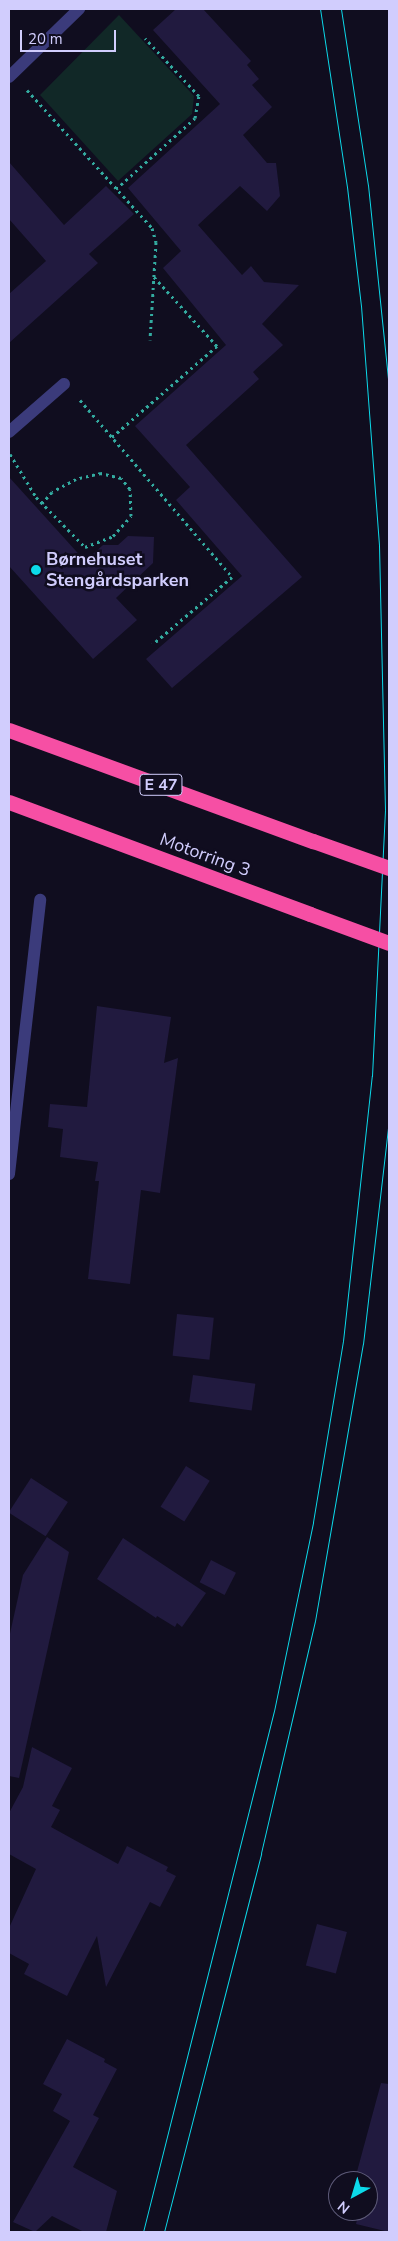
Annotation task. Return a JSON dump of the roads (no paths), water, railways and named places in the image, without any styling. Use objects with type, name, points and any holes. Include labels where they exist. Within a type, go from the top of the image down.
[{"type":"highway","name":"E 47","points":[[9,730],[389,868]]},
{"type":"highway","name":"Motorring 3","points":[[9,802],[389,943]]},
{"type":"street","points":[[9,77],[79,9]]},
{"type":"street","points":[[9,432],[64,384]]},
{"type":"street","points":[[9,1174],[40,900]]},
{"type":"tram line","points":[[143,2232],[274,1711],[313,1522],[343,1341],[372,1076],[385,810],[379,545],[361,306],[347,187],[320,9]]},
{"type":"tram line","points":[[341,9],[368,185],[389,389]]},
{"type":"tram line","points":[[164,2232],[261,1853],[315,1621],[363,1344],[389,1120]]},
{"type":"place","name":"Børnehuset Stengårdsparken","points":[[36,570]]}]
